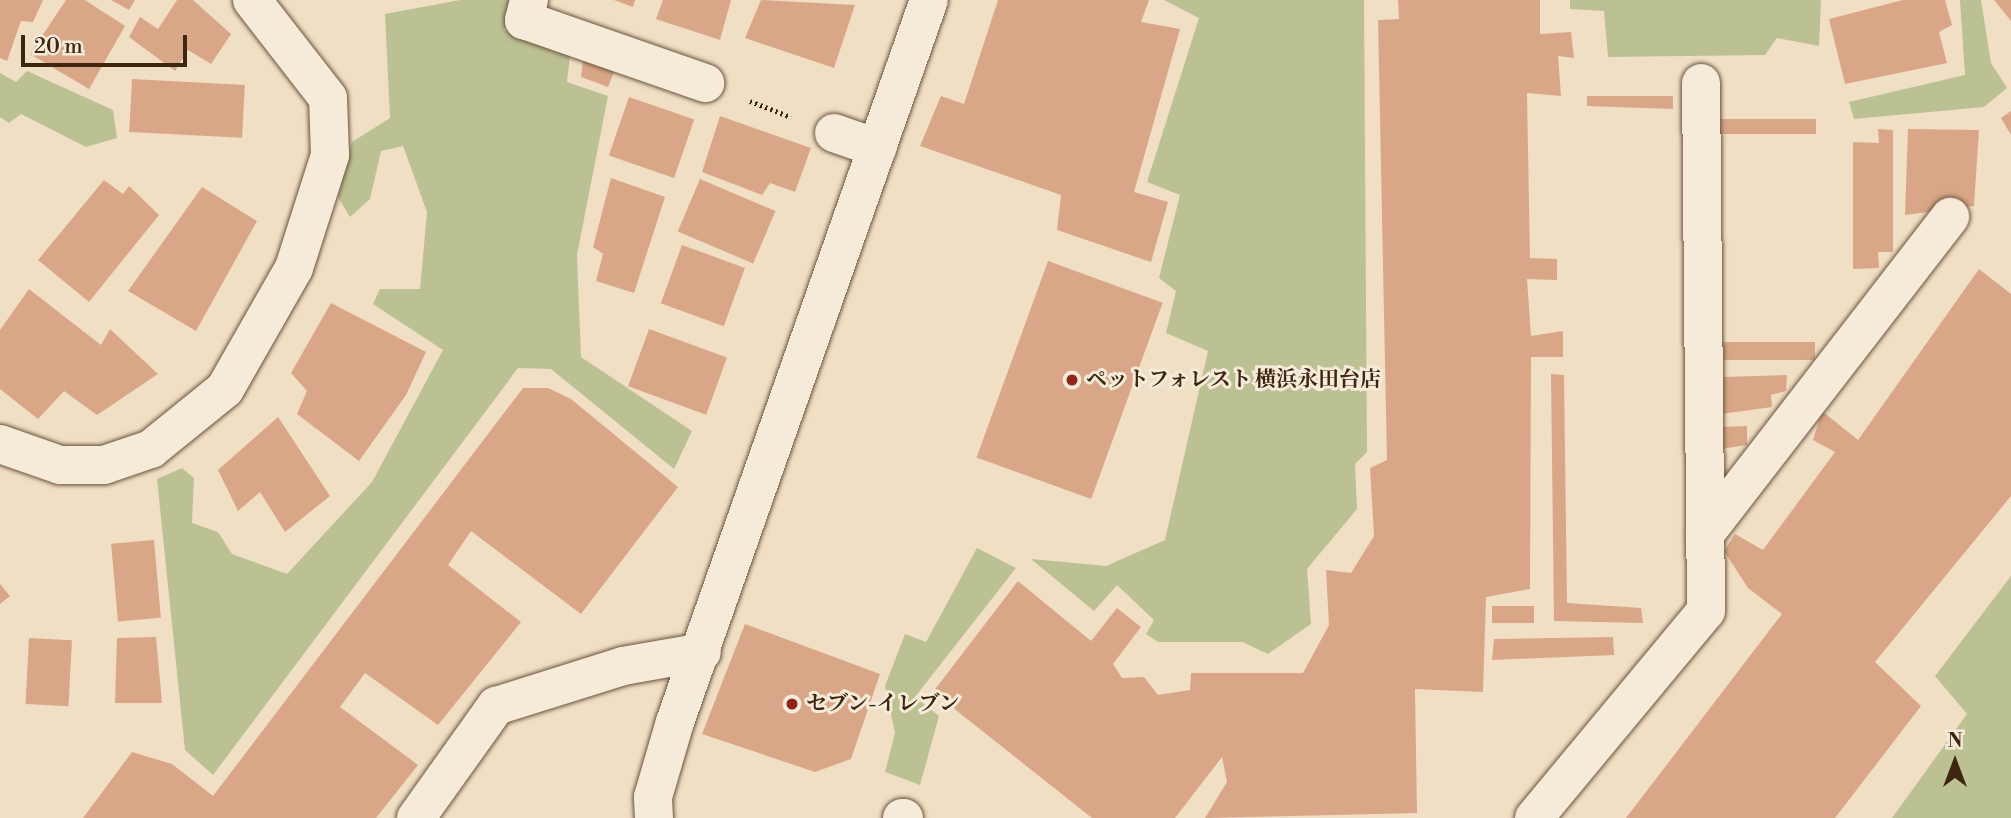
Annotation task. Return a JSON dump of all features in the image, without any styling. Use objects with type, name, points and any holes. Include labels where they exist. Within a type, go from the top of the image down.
[{"type":"street","points":[[0,444],[60,464],[104,464],[151,449],[225,389],[294,268],[330,155],[328,98],[252,0]]},
{"type":"street","points":[[528,0],[524,20],[705,83]]},
{"type":"street","points":[[654,818],[671,734],[929,0]]},
{"type":"street","points":[[1534,818],[1706,611],[1701,83]]},
{"type":"street","points":[[834,133],[877,148]]},
{"type":"street","points":[[1705,534],[1950,217]]},
{"type":"street","points":[[416,818],[496,706],[623,666],[702,652]]},
{"type":"path","points":[[705,83],[834,133]]},
{"type":"green space","points":[[460,0],[513,0],[504,30],[570,56],[567,82],[608,96],[577,255],[581,357],[692,431],[674,469],[551,369],[518,368],[213,775],[185,750],[157,479],[182,468],[194,478],[192,523],[218,532],[232,554],[287,574],[372,482],[443,350],[373,304],[380,289],[420,289],[427,212],[403,146],[381,151],[370,199],[350,217],[338,197],[352,142],[390,118],[385,14]]},
{"type":"green space","points":[[1164,0],[1364,0],[1367,452],[1355,464],[1357,509],[1307,569],[1311,624],[1268,654],[1242,642],[1158,642],[1146,634],[1154,620],[1117,585],[1094,611],[1031,559],[1106,566],[1165,540],[1208,351],[1166,333],[1176,291],[1159,278],[1180,195],[1147,182],[1199,18]]},
{"type":"green space","points":[[1570,0],[1821,0],[1819,46],[1777,38],[1765,55],[1608,57],[1604,11],[1570,9]]},
{"type":"green space","points":[[1960,0],[1981,0],[1991,63],[2007,88],[1984,107],[1854,119],[1849,102],[1965,75]]},
{"type":"green space","points":[[27,71],[113,110],[117,138],[86,147],[21,114],[9,123],[0,117],[0,73],[16,82]]},
{"type":"green space","points":[[977,548],[1016,568],[915,697],[939,716],[920,785],[885,772],[895,733],[885,686],[905,634],[926,642]]},
{"type":"green space","points":[[2011,576],[2011,818],[1892,818],[1967,714],[1935,676]]},
{"type":"building","points":[[0,0],[43,0],[33,22],[21,21],[7,61],[0,58]]},
{"type":"building","points":[[66,0],[85,0],[125,26],[89,89],[30,54]]},
{"type":"building","points":[[111,0],[135,0],[129,10]]},
{"type":"building","points":[[177,0],[193,0],[231,34],[211,64],[188,50],[175,71],[129,37],[140,17],[158,29]]},
{"type":"building","points":[[614,0],[635,0],[633,7]]},
{"type":"building","points":[[663,0],[731,0],[720,40],[656,19]]},
{"type":"building","points":[[761,0],[855,5],[834,68],[745,38]]},
{"type":"building","points":[[998,0],[1149,0],[1141,22],[1180,29],[1134,192],[1168,202],[1151,262],[1057,230],[1061,195],[920,146],[941,96],[964,104]]},
{"type":"building","points":[[1398,0],[1540,0],[1540,34],[1571,32],[1574,58],[1558,56],[1561,96],[1527,93],[1530,258],[1557,259],[1557,280],[1527,279],[1531,336],[1563,331],[1563,357],[1531,357],[1530,589],[1486,597],[1483,692],[1415,689],[1417,813],[1205,818],[1227,782],[1222,757],[1175,818],[1092,818],[933,692],[1018,581],[1091,641],[1117,608],[1141,627],[1113,664],[1122,678],[1144,677],[1158,695],[1190,690],[1191,673],[1303,673],[1329,625],[1326,570],[1351,573],[1374,536],[1370,468],[1387,460],[1378,20],[1399,19]]},
{"type":"building","points":[[1903,0],[1945,0],[1952,25],[1939,32],[1947,63],[1845,84],[1829,19]]},
{"type":"building","points":[[1994,0],[2011,0],[2011,21]]},
{"type":"building","points":[[583,61],[614,72],[608,87],[581,77]]},
{"type":"building","points":[[132,79],[245,85],[242,138],[129,132]]},
{"type":"building","points":[[1587,96],[1673,96],[1673,109],[1587,106]]},
{"type":"building","points":[[629,97],[694,119],[674,178],[609,156]]},
{"type":"building","points":[[2011,111],[2011,135],[2001,118]]},
{"type":"building","points":[[720,116],[811,148],[795,192],[770,183],[762,195],[702,172]]},
{"type":"building","points":[[1719,119],[1816,119],[1816,134],[1719,134]]},
{"type":"building","points":[[1878,129],[1893,130],[1893,252],[1878,252],[1879,268],[1853,269],[1853,142],[1879,143]]},
{"type":"building","points":[[1908,129],[1979,130],[1974,206],[1905,215]]},
{"type":"building","points":[[611,178],[665,197],[634,293],[596,281],[603,254],[593,247]]},
{"type":"building","points":[[700,179],[775,211],[753,264],[678,231]]},
{"type":"building","points":[[104,180],[123,194],[129,186],[159,215],[89,302],[38,260]]},
{"type":"building","points":[[202,187],[257,221],[196,331],[128,291]]},
{"type":"building","points":[[682,245],[745,268],[724,326],[661,303]]},
{"type":"building","name":"ペットフォレスト 横浜永田台店","points":[[1048,261],[1163,303],[1091,499],[977,457]]},
{"type":"building","points":[[1979,269],[2011,294],[2011,496],[1875,662],[1921,706],[1835,818],[1626,818],[1782,614],[1748,588],[1724,551],[1735,534],[1763,550],[1835,452],[1813,440],[1822,411],[1858,440]]},
{"type":"building","points":[[29,289],[101,345],[110,329],[158,374],[97,415],[64,391],[38,419],[0,389],[0,330]]},
{"type":"building","points":[[331,303],[426,352],[406,395],[359,461],[297,414],[307,391],[291,373]]},
{"type":"building","points":[[649,329],[727,357],[706,415],[628,386]]},
{"type":"building","points":[[1720,342],[1815,342],[1815,360],[1720,360]]},
{"type":"building","points":[[1551,374],[1564,375],[1567,603],[1641,608],[1643,623],[1554,621]]},
{"type":"building","points":[[1787,375],[1786,391],[1771,395],[1772,407],[1721,414],[1722,377]]},
{"type":"building","points":[[523,388],[548,388],[571,399],[678,487],[581,614],[471,531],[448,565],[521,622],[438,725],[365,673],[340,707],[418,765],[376,818],[83,818],[132,752],[172,764],[213,796]]},
{"type":"building","points":[[278,417],[330,496],[285,532],[260,492],[238,511],[218,470]]},
{"type":"building","points":[[1747,426],[1747,445],[1721,449],[1722,427]]},
{"type":"building","points":[[154,540],[161,618],[118,621],[111,544]]},
{"type":"building","points":[[0,584],[10,596],[0,604]]},
{"type":"building","points":[[1492,606],[1534,606],[1534,623],[1492,623]]},
{"type":"building","name":"セブン-イレブン","points":[[745,624],[880,674],[851,759],[815,772],[702,734]]},
{"type":"building","points":[[156,637],[162,703],[115,703],[117,638]]},
{"type":"building","points":[[1613,637],[1614,655],[1492,660],[1494,639]]},
{"type":"building","points":[[29,638],[72,640],[68,706],[26,704]]},
{"type":"place","name":"ペットフォレスト 横浜永田台店","points":[[1072,380]]},
{"type":"place","name":"セブン-イレブン","points":[[792,704]]}]
